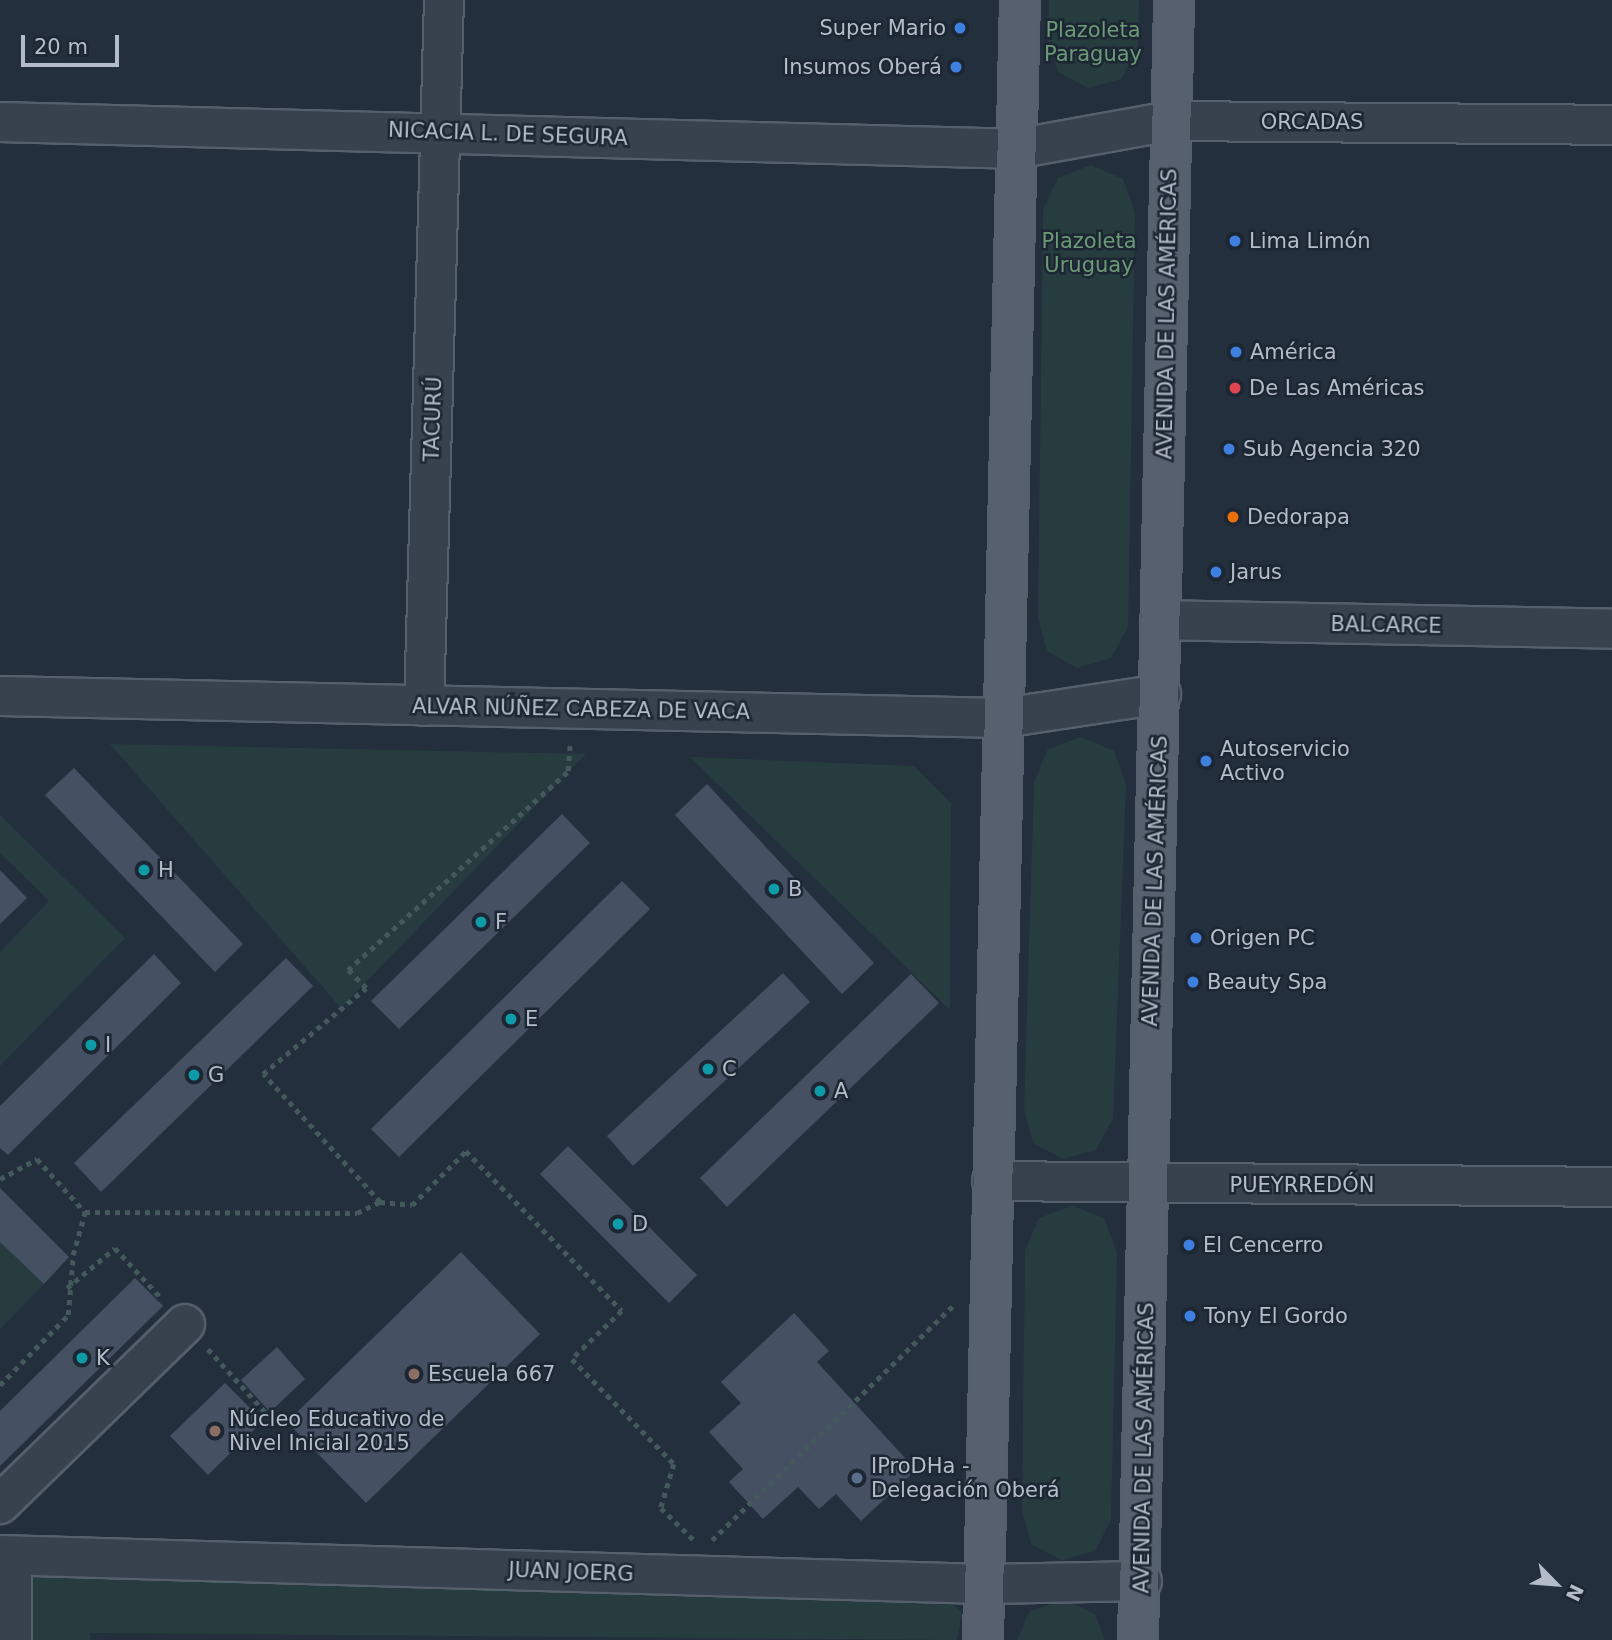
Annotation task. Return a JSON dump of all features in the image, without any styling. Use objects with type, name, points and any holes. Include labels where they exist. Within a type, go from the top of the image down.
[{"type":"main road","points":[[983,1640],[1020,0]]},
{"type":"main road","name":"AVENIDA DE LAS AMÉRICAS","points":[[1138,1640],[1142,1581],[1174,0]]},
{"type":"street","name":"TACURÚ","points":[[424,706],[444,0]]},
{"type":"street","name":"ORCADAS","points":[[1015,149],[1171,121],[1612,125]]},
{"type":"street","name":"NICACIA L. DE SEGURA","points":[[0,122],[1015,149]]},
{"type":"street","name":"BALCARCE","points":[[1160,620],[1612,629]]},
{"type":"street","name":"ALVAR NÚÑEZ CABEZA DE VACA","points":[[0,696],[1003,718],[1161,694]]},
{"type":"street","name":"PUEYRREDÓN","points":[[992,1181],[1612,1187]]},
{"type":"street","points":[[0,1504],[185,1324]]},
{"type":"street","name":"JUAN JOERG","points":[[6,1555],[984,1584],[1142,1581]]},
{"type":"street","points":[[6,1555],[12,1640]]},
{"type":"path","points":[[380,1202],[263,1074],[366,988],[348,971],[568,771],[573,709]]},
{"type":"path","points":[[0,1179],[37,1159],[85,1212],[357,1213],[380,1202],[411,1205],[466,1150],[622,1311],[572,1360],[674,1464],[661,1508],[703,1549],[990,1270]]},
{"type":"path","points":[[0,1385],[68,1315],[71,1266],[85,1212]]},
{"type":"green space","name":"Plazoleta Paraguay","points":[[1049,0],[1139,0],[1138,48],[1121,79],[1088,88],[1058,72],[1048,39]]},
{"type":"green space","name":"Plazoleta Uruguay","points":[[1091,165],[1123,179],[1135,212],[1128,627],[1111,658],[1077,668],[1047,651],[1038,618],[1043,210],[1058,178]]},
{"type":"green space","points":[[1081,737],[1114,751],[1126,784],[1113,1119],[1096,1150],[1063,1159],[1033,1143],[1024,1109],[1034,782],[1048,749]]},
{"type":"green space","points":[[110,744],[586,754],[341,1008]]},
{"type":"green space","points":[[690,757],[914,766],[951,803],[950,1010]]},
{"type":"green space","points":[[0,815],[125,938],[0,1066],[0,952],[49,901],[0,853]]},
{"type":"green space","points":[[1073,1205],[1104,1219],[1117,1252],[1111,1520],[1095,1551],[1062,1560],[1031,1544],[1022,1510],[1025,1250],[1039,1218]]},
{"type":"green space","points":[[0,1242],[44,1284],[0,1329]]},
{"type":"green space","points":[[31,1570],[941,1595],[962,1612],[957,1640],[90,1633],[90,1640],[30,1640]]},
{"type":"green space","points":[[1063,1599],[1095,1614],[1105,1640],[1017,1640],[1029,1612]]},
{"type":"building","name":"H","points":[[74,768],[243,944],[215,972],[45,795]]},
{"type":"building","name":"B","points":[[707,784],[874,963],[842,994],[675,815]]},
{"type":"building","name":"F","points":[[562,814],[590,843],[399,1029],[371,1001]]},
{"type":"building","points":[[0,870],[27,898],[0,924]]},
{"type":"building","name":"E","points":[[622,881],[650,909],[399,1157],[371,1129]]},
{"type":"building","name":"I","points":[[154,954],[181,983],[8,1155],[0,1148],[0,1106]]},
{"type":"building","name":"G","points":[[286,958],[313,986],[101,1192],[74,1163]]},
{"type":"building","name":"C","points":[[783,973],[810,1002],[633,1166],[607,1136]]},
{"type":"building","name":"A","points":[[911,974],[939,1003],[727,1207],[700,1178]]},
{"type":"building","name":"D","points":[[568,1146],[697,1275],[669,1303],[540,1174]]},
{"type":"building","points":[[0,1188],[69,1257],[44,1284],[0,1242]]},
{"type":"building","points":[[461,1252],[540,1334],[366,1503],[287,1422]]},
{"type":"building","name":"K","points":[[135,1278],[163,1306],[0,1466],[0,1411]]},
{"type":"building","points":[[794,1313],[829,1351],[817,1362],[916,1470],[861,1521],[836,1494],[819,1509],[798,1487],[763,1519],[729,1482],[743,1469],[709,1432],[741,1403],[721,1382]]},
{"type":"building","points":[[277,1347],[305,1379],[270,1412],[241,1380]]},
{"type":"building","points":[[225,1383],[263,1421],[208,1475],[170,1436]]},
{"type":"place","name":"Super Mario","points":[[960,28]]},
{"type":"place","name":"Insumos Oberá","points":[[956,67]]},
{"type":"place","name":"Lima Limón","points":[[1235,241]]},
{"type":"place","name":"América","points":[[1236,352]]},
{"type":"place","name":"De Las Américas","points":[[1235,388]]},
{"type":"place","name":"Sub Agencia 320","points":[[1229,449]]},
{"type":"place","name":"Dedorapa","points":[[1233,517]]},
{"type":"place","name":"Jarus","points":[[1216,572]]},
{"type":"place","name":"Autoservicio Activo","points":[[1206,761]]},
{"type":"place","name":"H","points":[[144,870]]},
{"type":"place","name":"B","points":[[774,889]]},
{"type":"place","name":"F","points":[[481,922]]},
{"type":"place","name":"Origen PC","points":[[1196,938]]},
{"type":"place","name":"Beauty Spa","points":[[1193,982]]},
{"type":"place","name":"E","points":[[511,1019]]},
{"type":"place","name":"I","points":[[91,1045]]},
{"type":"place","name":"C","points":[[708,1069]]},
{"type":"place","name":"G","points":[[194,1075]]},
{"type":"place","name":"A","points":[[820,1091]]},
{"type":"place","name":"D","points":[[618,1224]]},
{"type":"place","name":"El Cencerro","points":[[1189,1245]]},
{"type":"place","name":"Tony El Gordo","points":[[1190,1316]]},
{"type":"place","name":"K","points":[[82,1358]]},
{"type":"place","name":"Escuela 667","points":[[414,1374]]},
{"type":"place","name":"Núcleo Educativo de Nivel Inicial 2015","points":[[215,1431]]},
{"type":"place","name":"IProDHa - Delegación Oberá","points":[[857,1478]]}]
